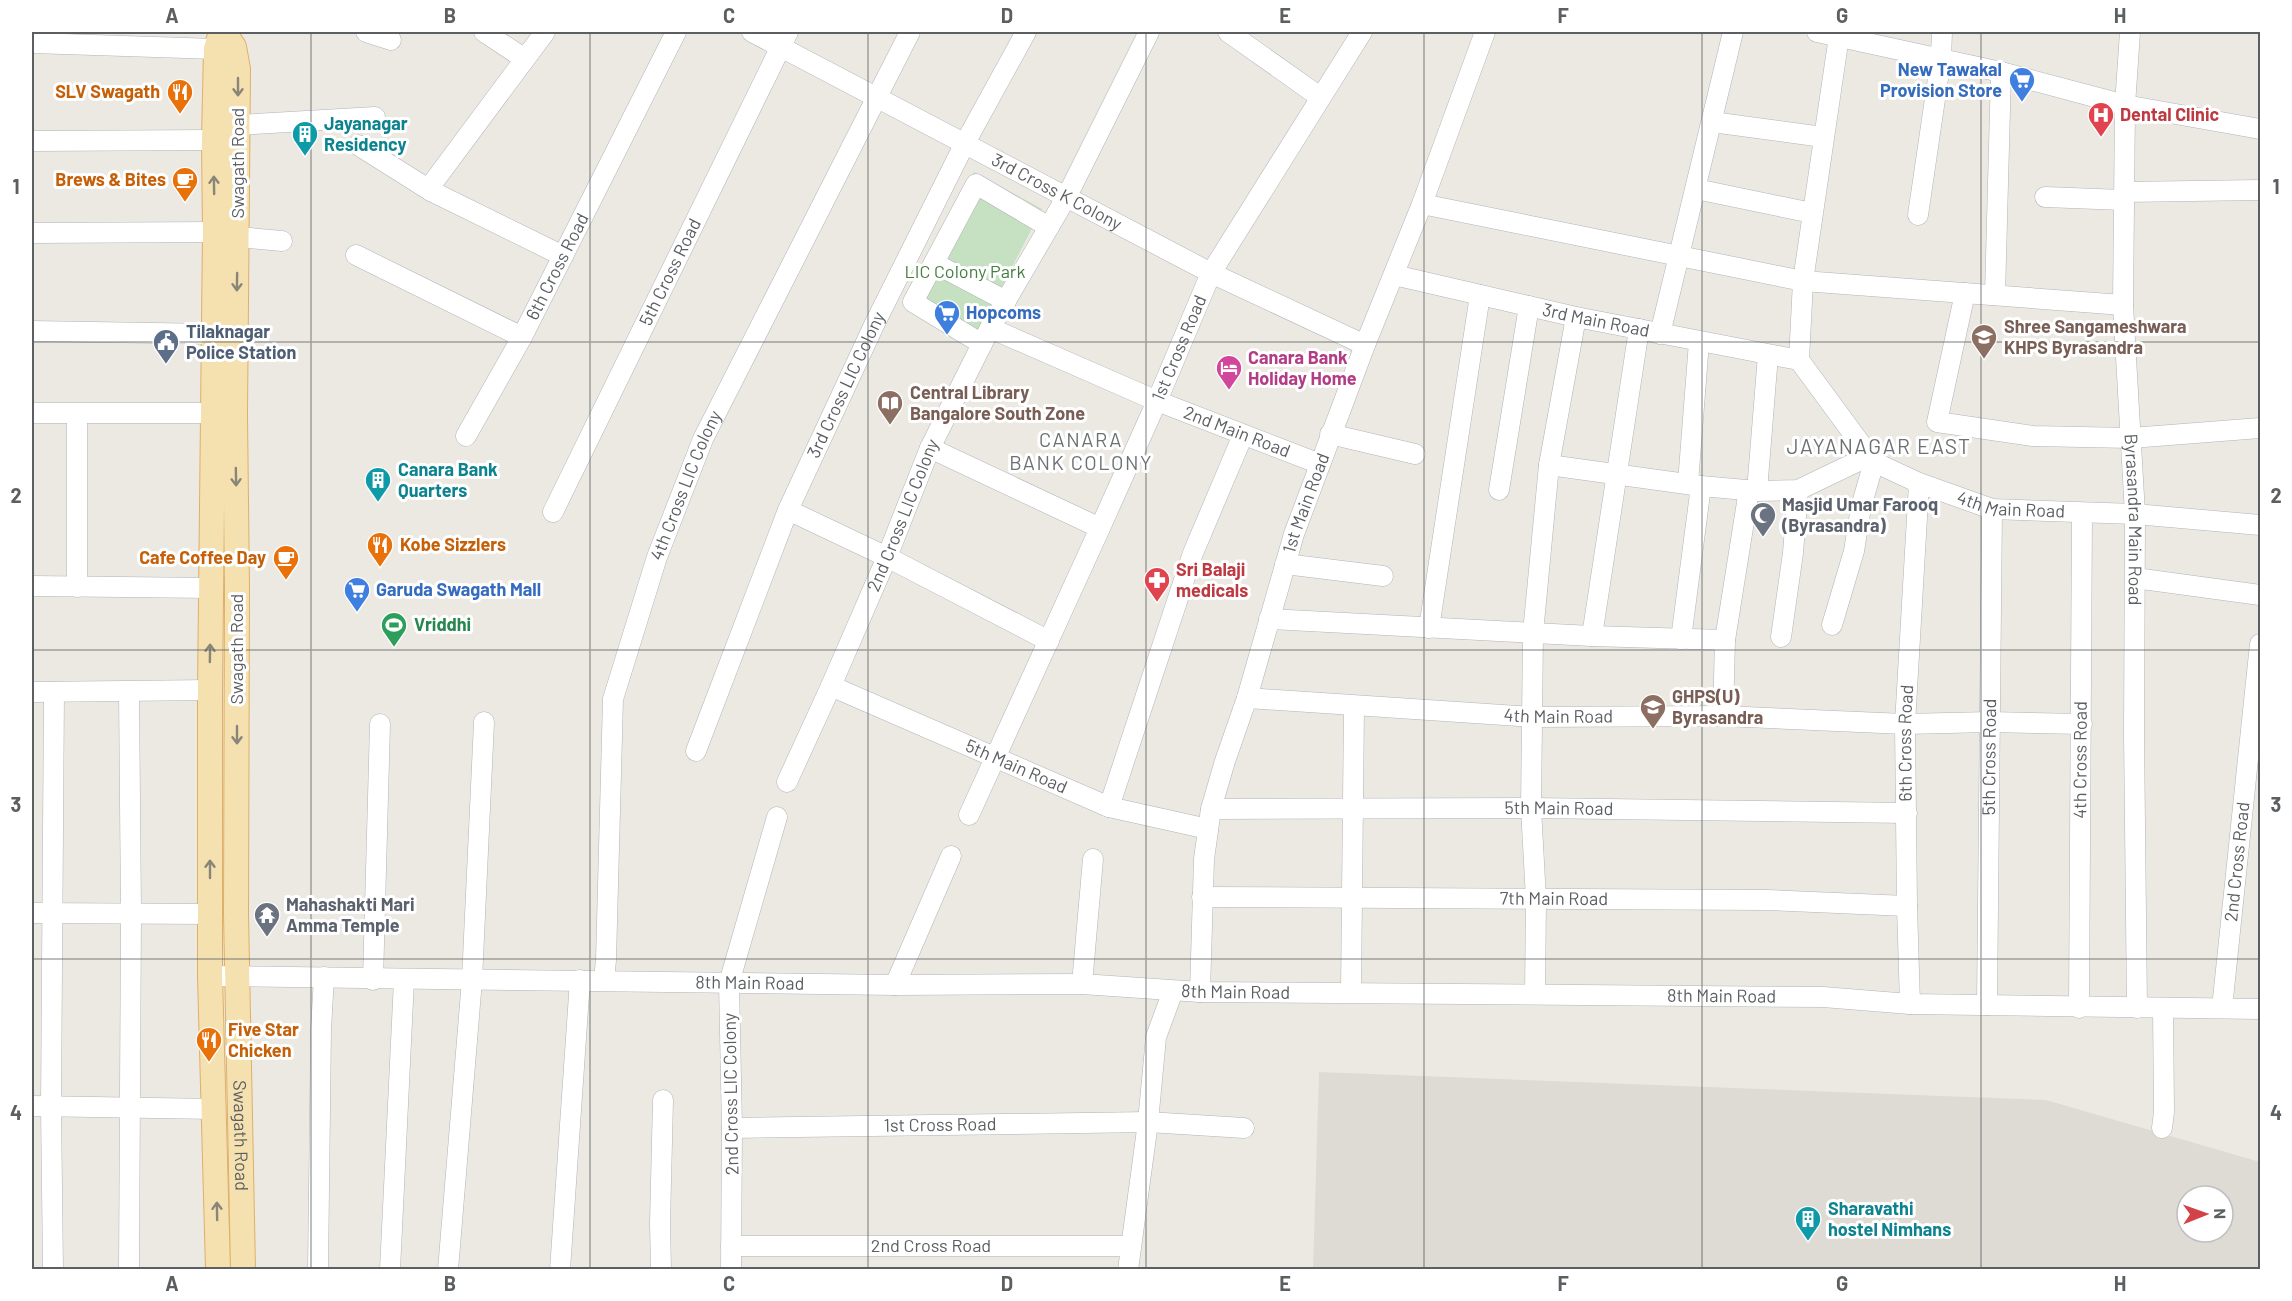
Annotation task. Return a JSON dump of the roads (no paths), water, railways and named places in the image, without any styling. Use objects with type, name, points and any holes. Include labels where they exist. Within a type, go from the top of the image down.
[{"type":"main road","name":"Swagath Road","points":[[218,1269],[210,976],[214,334],[238,125],[238,69],[234,47],[221,37]]},
{"type":"main road","name":"Swagath Road","points":[[221,37],[213,140],[226,234],[235,415],[237,976],[243,1269]]},
{"type":"street","points":[[366,32],[391,40]]},
{"type":"street","points":[[484,32],[525,59]]},
{"type":"street","points":[[431,191],[429,185],[545,32]]},
{"type":"street","name":"6th Cross Road","points":[[356,255],[522,337],[676,32]]},
{"type":"street","name":"3rd Cross K Colony","points":[[752,32],[784,39],[876,96],[1211,273],[1365,345]]},
{"type":"street","name":"4th Cross LIC Colony","points":[[604,980],[613,699],[657,557],[703,439],[910,32]]},
{"type":"street","name":"3rd Cross LIC Colony","points":[[696,751],[788,510],[875,323],[965,143],[1026,32]]},
{"type":"street","name":"2nd Cross LIC Colony","points":[[787,782],[831,686],[930,448],[986,336],[1067,196],[1149,32]]},
{"type":"street","points":[[1228,32],[1320,97]]},
{"type":"street","name":"1st Cross Road","points":[[969,815],[1157,401],[1211,273],[1362,32]]},
{"type":"street","name":"1st Main Road","points":[[1200,992],[1202,897],[1210,819],[1293,534],[1330,434],[1422,204],[1485,32]]},
{"type":"street","points":[[1660,334],[1733,32]]},
{"type":"street","points":[[1817,32],[2001,72],[2125,105],[2260,129]]},
{"type":"street","points":[[1918,215],[1941,58],[1942,32]]},
{"type":"street","name":"Byrasandra Main Road","points":[[2130,32],[2125,105],[2123,305],[2135,514],[2137,1008]]},
{"type":"street","points":[[1799,360],[1803,281],[1839,36]]},
{"type":"street","points":[[32,43],[221,37]]},
{"type":"street","name":"5th Cross Road","points":[[553,512],[784,39]]},
{"type":"street","points":[[1995,295],[2001,72]]},
{"type":"street","points":[[238,125],[375,117]]},
{"type":"street","points":[[1712,122],[1823,137]]},
{"type":"street","points":[[32,141],[213,140]]},
{"type":"street","points":[[358,145],[431,191],[563,256]]},
{"type":"street","points":[[1006,301],[934,263],[976,184],[1048,227]]},
{"type":"street","points":[[1695,189],[1812,213]]},
{"type":"street","points":[[2044,197],[2260,190]]},
{"type":"street","points":[[1422,204],[1803,281],[2123,305]]},
{"type":"street","points":[[32,233],[226,234],[282,241]]},
{"type":"street","points":[[920,233],[944,245]]},
{"type":"street","name":"2nd Main Road","points":[[934,263],[913,302],[986,336],[1320,464]]},
{"type":"street","name":"3rd Main Road","points":[[1394,275],[1576,317],[1799,360]]},
{"type":"street","points":[[1965,293],[1937,422],[2033,436],[2131,438],[2260,428]]},
{"type":"street","points":[[1429,628],[1480,296]]},
{"type":"street","points":[[1499,490],[1529,306]]},
{"type":"street","points":[[1535,994],[1536,899],[1531,808],[1533,633],[1549,465],[1576,317]]},
{"type":"street","points":[[1592,636],[1639,329]]},
{"type":"street","points":[[32,331],[214,334]]},
{"type":"street","points":[[466,436],[522,337]]},
{"type":"street","points":[[1681,639],[1694,485],[1698,342]]},
{"type":"street","points":[[1723,716],[1725,640],[1753,490],[1768,355]]},
{"type":"street","name":"4th Main Road","points":[[1799,360],[1872,459],[1919,483],[1992,509],[2135,514],[2260,525]]},
{"type":"street","points":[[32,413],[213,413]]},
{"type":"street","points":[[77,414],[77,587]]},
{"type":"street","points":[[1330,434],[1415,454]]},
{"type":"street","points":[[1109,807],[1193,553],[1243,435]]},
{"type":"street","points":[[930,448],[1100,528]]},
{"type":"street","points":[[1549,465],[1694,485],[1753,490],[1798,490],[1872,459]]},
{"type":"street","points":[[1832,625],[1854,551],[1872,459]]},
{"type":"street","name":"6th Cross Road","points":[[1910,1004],[1905,724],[1919,483]]},
{"type":"street","points":[[1781,637],[1793,553],[1798,490]]},
{"type":"street","name":"5th Cross Road","points":[[1987,1005],[1992,509]]},
{"type":"street","points":[[788,510],[886,557],[1049,641]]},
{"type":"street","name":"4th Cross Road","points":[[2079,1008],[2082,513]]},
{"type":"street","points":[[1285,564],[1383,576]]},
{"type":"street","points":[[2135,578],[2260,595]]},
{"type":"street","points":[[32,586],[211,588]]},
{"type":"street","points":[[1269,619],[1592,636],[1725,640]]},
{"type":"street","name":"2nd Cross Road","points":[[2222,1008],[2256,718],[2260,644]]},
{"type":"street","name":"5th Main Road","points":[[831,686],[1109,807],[1210,819],[1352,809],[1531,808],[1907,813]]},
{"type":"street","points":[[32,692],[210,690]]},
{"type":"street","points":[[53,1269],[41,1107],[53,913],[54,692]]},
{"type":"street","points":[[129,692],[131,913],[129,1269]]},
{"type":"street","name":"4th Main Road","points":[[1247,698],[1533,717],[1723,716],[1905,724],[1990,722],[2082,724]]},
{"type":"street","points":[[1351,992],[1354,706]]},
{"type":"street","points":[[448,1269],[472,980],[484,722]]},
{"type":"street","points":[[373,980],[380,724]]},
{"type":"street","name":"2nd Cross LIC Colony","points":[[731,1269],[732,1128],[729,982],[777,817]]},
{"type":"street","points":[[895,985],[951,856]]},
{"type":"street","points":[[1082,984],[1093,859]]},
{"type":"street","name":"7th Main Road","points":[[1202,897],[1768,900],[1907,906]]},
{"type":"street","points":[[32,913],[210,914]]},
{"type":"street","name":"8th Main Road","points":[[210,976],[373,980],[604,980],[895,985],[1082,984],[1200,992],[1823,997],[1910,1004],[2260,1009]]},
{"type":"street","points":[[318,1269],[321,1029],[324,977]]},
{"type":"street","points":[[390,1269],[404,980]]},
{"type":"street","points":[[561,1269],[580,980]]},
{"type":"street","points":[[1128,1269],[1148,1122],[1155,1037],[1173,991]]},
{"type":"street","points":[[2162,1128],[2164,1112],[2163,1008]]},
{"type":"street","points":[[661,1269],[663,1100]]},
{"type":"street","points":[[41,1107],[214,1108]]},
{"type":"street","name":"1st Cross Road","points":[[732,1128],[1148,1122],[1244,1128]]},
{"type":"street","name":"2nd Cross Road","points":[[731,1246],[1130,1246]]},
{"type":"place","name":"New Tawakal Provision Store","points":[[2022,103]]},
{"type":"place","name":"SLV Swagath","points":[[180,115]]},
{"type":"place","name":"Dental Clinic","points":[[2101,138]]},
{"type":"place","name":"Jayanagar Residency","points":[[305,157]]},
{"type":"place","name":"Brews & Bites","points":[[185,203]]},
{"type":"place","name":"Hopcoms","points":[[947,336]]},
{"type":"place","name":"Shree Sangameshwara KHPS Byrasandra","points":[[1984,360]]},
{"type":"place","name":"Tilaknagar Police Station","points":[[166,365]]},
{"type":"place","name":"Canara Bank Holiday Home","points":[[1229,391]]},
{"type":"place","name":"Central Library Bangalore South Zone","points":[[890,426]]},
{"type":"place","name":"Canara Bank Quarters","points":[[378,503]]},
{"type":"place","name":"Masjid Umar Farooq (Byrasandra)","points":[[1763,538]]},
{"type":"place","name":"Kobe Sizzlers","points":[[380,568]]},
{"type":"place","name":"Cafe Coffee Day","points":[[286,581]]},
{"type":"place","name":"Sri Balaji medicals","points":[[1157,603]]},
{"type":"place","name":"Garuda Swagath Mall","points":[[357,613]]},
{"type":"place","name":"Vriddhi","points":[[394,648]]},
{"type":"place","name":"GHPS(U) Byrasandra","points":[[1653,730]]},
{"type":"place","name":"Mahashakti Mari Amma Temple","points":[[267,938]]},
{"type":"place","name":"Five Star Chicken","points":[[209,1063]]},
{"type":"place","name":"Sharavathi hostel Nimhans","points":[[1808,1242]]},
{"type":"district","name":"JAYANAGAR EAST","points":[[1879,447]]},
{"type":"district","name":"CANARA BANK COLONY","points":[[1081,452]]},
{"type":"park label","name":"LIC Colony Park","points":[[965,272]]}]
